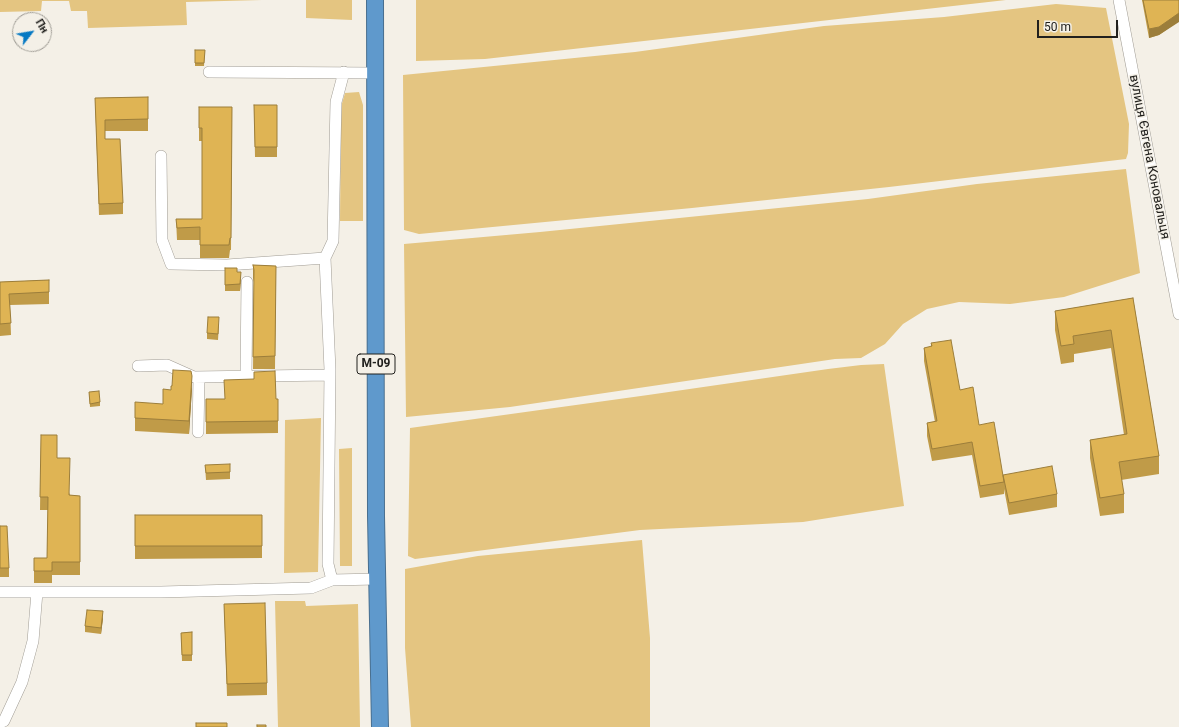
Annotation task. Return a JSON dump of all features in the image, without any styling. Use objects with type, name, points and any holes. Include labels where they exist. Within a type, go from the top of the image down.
[{"type":"highway","name":"М-09","points":[[375,0],[374,73],[377,579],[380,727]]},
{"type":"street","name":"вулиця Євгена Коновальця","points":[[1119,0],[1179,314]]},
{"type":"street","points":[[209,72],[374,73]]},
{"type":"street","points":[[332,580],[328,564],[330,375],[325,258],[333,241],[336,102],[344,72]]},
{"type":"street","points":[[161,156],[162,240],[171,264],[227,265],[325,258]]},
{"type":"street","points":[[246,376],[247,282]]},
{"type":"street","points":[[138,366],[167,366],[194,377],[330,375]]},
{"type":"street","points":[[198,432],[199,377]]},
{"type":"street","points":[[0,592],[161,592],[311,588],[332,580],[377,579]]},
{"type":"street","points":[[0,723],[4,721],[22,682],[34,641],[38,592]]},
{"type":"shaded area","points":[[0,0],[262,0],[186,2],[187,25],[88,28],[87,11],[71,11],[69,1],[42,1],[41,11],[0,12]]},
{"type":"shaded area","points":[[306,0],[352,0],[352,20],[306,18]]},
{"type":"shaded area","points":[[416,0],[1006,0],[485,59],[416,61]]},
{"type":"shaded area","points":[[1056,4],[1106,8],[1129,124],[1128,153],[1126,159],[889,187],[692,208],[419,234],[404,230],[403,75],[635,52],[824,26],[944,17]]},
{"type":"shaded area","points":[[359,92],[363,105],[363,221],[340,221],[341,107],[345,93]]},
{"type":"shaded area","points":[[1126,169],[1140,273],[1064,297],[1010,304],[959,302],[927,309],[903,324],[885,344],[861,358],[835,359],[510,407],[406,417],[404,244],[868,199],[977,184]]},
{"type":"shaded area","points":[[884,364],[904,506],[803,522],[640,530],[415,559],[408,556],[410,428],[828,369]]},
{"type":"shaded area","points":[[321,418],[318,572],[284,573],[285,420]]},
{"type":"shaded area","points":[[352,448],[352,566],[340,566],[339,449]]},
{"type":"shaded area","points":[[642,540],[650,638],[650,727],[411,727],[405,648],[405,569],[478,556]]},
{"type":"shaded area","points":[[275,601],[305,601],[306,606],[358,604],[360,727],[278,727]]},
{"type":"building","points":[[1143,0],[1179,0],[1179,13],[1159,27],[1149,29]]},
{"type":"building","points":[[195,50],[205,50],[204,63],[195,63]]},
{"type":"building","points":[[148,97],[148,119],[105,120],[105,139],[120,139],[123,203],[99,204],[95,98]]},
{"type":"building","points":[[254,105],[277,105],[277,147],[255,147]]},
{"type":"building","points":[[199,107],[232,107],[231,238],[229,245],[200,245],[200,227],[177,228],[176,219],[202,219],[202,128],[199,128]]},
{"type":"building","points":[[253,265],[276,266],[275,356],[253,357]]},
{"type":"building","points":[[225,268],[237,268],[237,272],[241,272],[240,284],[225,285]]},
{"type":"building","points":[[49,280],[49,292],[9,294],[11,323],[0,324],[0,282]]},
{"type":"building","points":[[1133,298],[1159,456],[1119,462],[1124,494],[1100,498],[1090,440],[1127,434],[1111,330],[1073,336],[1074,344],[1061,346],[1055,311]]},
{"type":"building","points":[[208,317],[219,317],[218,334],[207,333]]},
{"type":"building","points":[[951,340],[960,390],[973,387],[979,425],[994,422],[1004,482],[980,486],[972,442],[932,449],[927,423],[937,421],[924,348],[932,346],[931,343]]},
{"type":"building","points":[[173,370],[191,371],[189,421],[135,418],[135,402],[163,404],[163,389],[171,390]]},
{"type":"building","points":[[275,371],[276,399],[278,399],[278,421],[206,422],[206,399],[225,399],[224,380],[254,379],[254,372]]},
{"type":"building","points":[[99,391],[100,402],[90,404],[89,392]]},
{"type":"building","points":[[41,435],[57,435],[57,458],[70,458],[69,495],[80,496],[80,562],[52,562],[52,571],[34,571],[34,558],[47,558],[48,497],[40,497]]},
{"type":"building","points":[[230,464],[230,472],[206,473],[205,465]]},
{"type":"building","points":[[1052,466],[1057,494],[1009,503],[1003,475]]},
{"type":"building","points":[[135,515],[262,515],[262,546],[135,546]]},
{"type":"building","points":[[0,526],[7,526],[9,568],[0,568]]},
{"type":"building","points":[[265,603],[267,683],[227,684],[224,604]]},
{"type":"building","points":[[87,610],[103,611],[101,628],[85,626]]},
{"type":"building","points":[[192,632],[192,655],[182,655],[181,633]]},
{"type":"building","points":[[196,723],[227,723],[227,727],[196,727]]},
{"type":"building","points":[[257,725],[266,725],[266,727],[257,727]]}]
